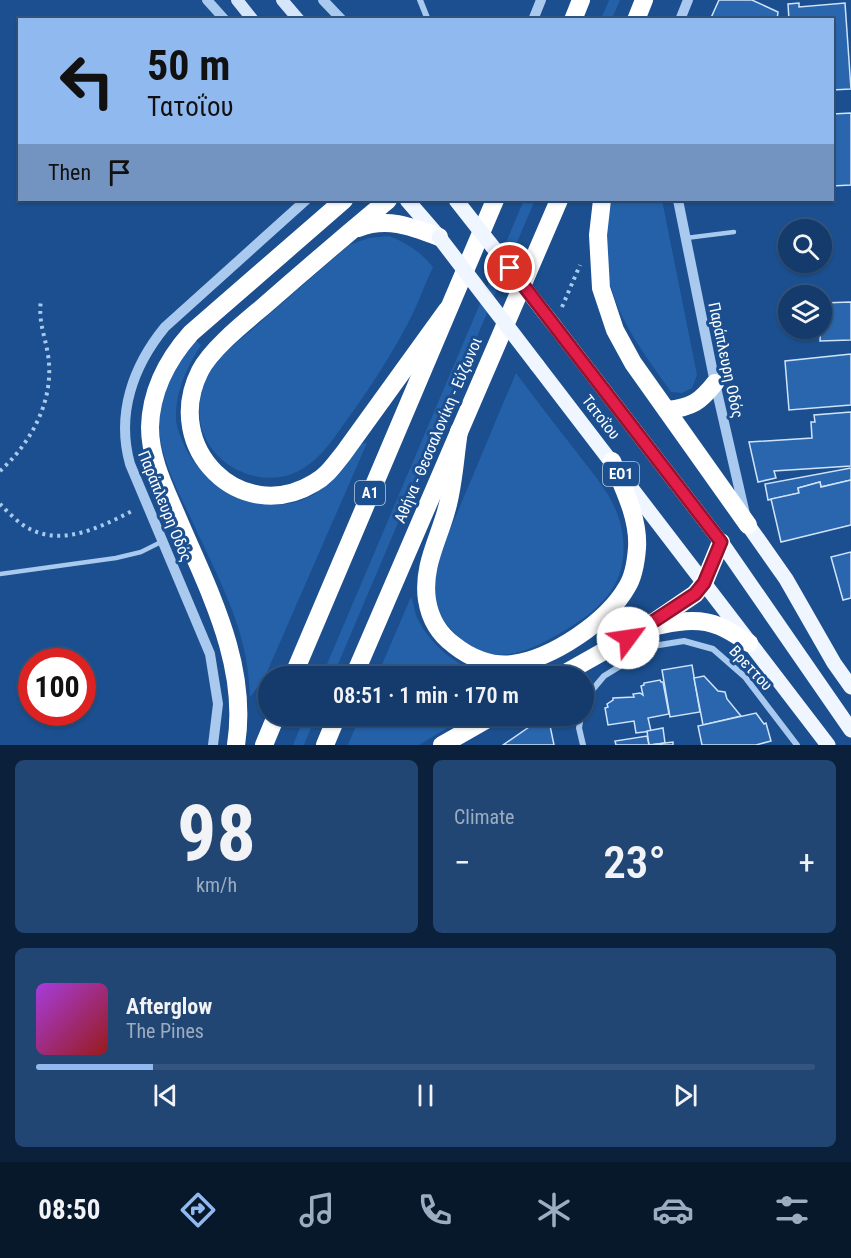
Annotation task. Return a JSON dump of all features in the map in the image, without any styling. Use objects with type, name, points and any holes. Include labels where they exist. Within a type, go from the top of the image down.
[{"type":"highway","points":[[574,18],[581,0]]},
{"type":"highway","points":[[637,18],[644,0]]},
{"type":"highway","points":[[646,18],[650,0]]},
{"type":"highway","points":[[311,229],[330,201]]},
{"type":"highway","points":[[236,745],[239,728],[238,690],[232,653],[153,453],[150,427],[153,401],[169,360],[191,333],[343,201]]},
{"type":"highway","points":[[387,201],[239,328],[201,369],[188,406],[195,444],[209,466],[240,490],[279,495],[304,488],[326,475],[343,454],[447,310]]},
{"type":"highway","name":"Α1","points":[[297,666],[495,201]]},
{"type":"highway","name":"Αθήνα - Θεσσαλονίκη - Εύζωνοι","points":[[358,666],[559,201]]},
{"type":"highway","points":[[602,201],[598,235],[601,288],[615,330],[633,363],[748,525]]},
{"type":"highway","points":[[344,237],[370,224],[384,222],[398,223],[439,237]]},
{"type":"highway","points":[[668,410],[693,405],[705,396],[715,383]]},
{"type":"highway","points":[[459,431],[447,507],[427,566],[425,584],[427,602],[432,619],[442,636],[464,653],[487,663],[512,664],[556,649],[600,620],[616,604],[628,586],[638,545],[631,508],[612,461]]},
{"type":"highway","points":[[578,666],[645,628],[695,594],[704,583],[721,542]]},
{"type":"highway","points":[[645,628],[677,622],[700,622],[718,625],[749,643]]},
{"type":"highway","points":[[264,745],[272,726]]},
{"type":"highway","points":[[325,745],[333,726]]},
{"type":"highway","points":[[442,745],[475,726]]},
{"type":"main road","points":[[237,0],[251,18]]},
{"type":"main road","points":[[282,0],[297,18]]},
{"type":"main road","name":"Τατοΐου","points":[[408,201],[439,237],[612,461],[828,745]]},
{"type":"main road","name":"Τατοΐου","points":[[457,201],[721,542],[851,729]]},
{"type":"main road","points":[[748,525],[786,579],[834,663],[851,687]]},
{"type":"street","points":[[207,0],[223,18]]},
{"type":"street","points":[[323,0],[340,18]]},
{"type":"street","points":[[420,0],[427,18]]},
{"type":"street","points":[[534,18],[541,0]]},
{"type":"street","points":[[681,18],[688,0]]},
{"type":"street","name":"Παράπλευρη Οδός","points":[[213,745],[218,704],[210,654],[130,464],[124,434],[128,400],[137,369],[153,341],[177,315],[305,201]]},
{"type":"street","name":"Παράπλευρη Οδός","points":[[678,201],[715,383],[748,525]]},
{"type":"street","name":"Βρεττου","points":[[594,688],[604,676],[653,646],[684,642],[713,649],[745,677],[797,745]]},
{"type":"street","points":[[579,726],[583,745]]},
{"type":"lane","points":[[686,238],[734,232]]},
{"type":"lane","points":[[0,574],[116,558],[141,552],[163,541]]},
{"type":"path","points":[[562,305],[580,264]]},
{"type":"path","points":[[0,471],[21,450],[38,419],[47,396],[50,371],[39,316],[41,300]]},
{"type":"path","points":[[0,504],[32,530],[54,536],[75,534],[99,527],[147,504]]},
{"type":"shaded area","points":[[609,0],[620,0],[612,18],[601,18]]},
{"type":"shaded area","points":[[524,201],[535,201],[337,666],[326,666]]},
{"type":"shaded area","points":[[612,201],[662,201],[697,375],[692,388],[682,393],[671,392],[634,338],[615,301],[609,280],[606,236]]},
{"type":"shaded area","points":[[389,236],[413,249],[433,267],[407,325],[365,395],[329,445],[304,468],[291,474],[262,477],[234,468],[211,448],[201,427],[200,402],[211,370],[232,346],[349,245],[369,238]]},
{"type":"shaded area","points":[[195,340],[201,345],[186,371],[180,389],[176,422],[186,449],[195,463],[220,487],[235,496],[267,505],[285,504],[312,496],[342,469],[360,444],[367,443],[270,666],[258,666],[258,687],[250,697],[248,669],[239,629],[218,576],[171,475],[162,449],[160,410],[165,388],[175,368]]},
{"type":"shaded area","points":[[516,373],[607,493],[620,522],[623,559],[613,588],[592,612],[534,647],[520,652],[494,654],[468,645],[448,626],[436,604],[434,579],[445,541]]},
{"type":"shaded area","points":[[411,597],[416,615],[429,637],[447,655],[465,666],[381,666]]},
{"type":"shaded area","points":[[301,726],[312,726],[304,745],[293,745]]},
{"type":"shaded area","points":[[356,726],[450,726],[419,745],[348,745]]},
{"type":"building","points":[[719,0],[752,0],[778,12],[777,18],[711,18]]},
{"type":"building","points":[[799,3],[799,7],[845,3],[851,89],[834,90],[834,18],[789,18],[788,4]]},
{"type":"building","points":[[851,113],[851,185],[834,186],[834,114]]},
{"type":"building","points":[[851,302],[851,340],[820,341],[820,339],[832,339],[832,303]]},
{"type":"building","points":[[851,354],[851,405],[789,410],[785,361]]},
{"type":"building","points":[[851,412],[851,466],[774,471],[776,478],[758,482],[749,442],[812,438],[811,422],[815,422],[814,415]]},
{"type":"building","points":[[851,468],[851,480],[821,487],[820,482],[798,488],[799,493],[768,500],[765,484]]},
{"type":"building","points":[[851,480],[851,525],[781,542],[771,499],[799,493],[798,488],[820,482],[821,487]]},
{"type":"building","points":[[851,552],[851,598],[843,600],[831,557]]},
{"type":"building","points":[[692,665],[700,712],[670,717],[662,670]]},
{"type":"building","points":[[704,676],[718,691],[725,692],[727,699],[741,716],[703,725],[694,678]]},
{"type":"building","points":[[660,680],[663,682],[669,714],[648,718],[651,731],[636,733],[634,721],[608,725],[605,708],[613,698],[634,697],[633,694],[640,693],[643,695],[641,686],[644,683]]},
{"type":"building","points":[[756,713],[764,724],[766,723],[771,741],[756,745],[702,745],[698,726]]},
{"type":"building","points":[[531,726],[550,726],[554,745],[503,745]]},
{"type":"building","points":[[663,728],[665,743],[649,745],[647,731]]},
{"type":"building","points":[[647,736],[649,745],[616,745],[615,741]]},
{"type":"building","points":[[673,742],[673,745],[651,745],[665,743]]},
{"type":"route","points":[[510,268],[721,542],[704,583],[695,594],[628,638]]}]
